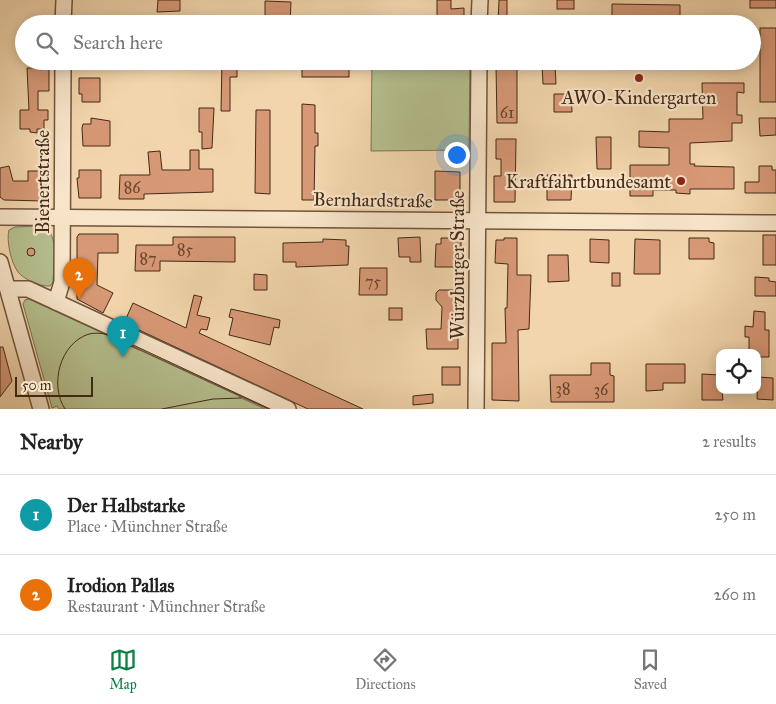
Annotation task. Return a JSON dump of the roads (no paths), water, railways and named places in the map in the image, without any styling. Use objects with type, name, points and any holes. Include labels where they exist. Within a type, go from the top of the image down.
[{"type":"street","points":[[63,15],[64,0]]},
{"type":"street","points":[[479,15],[480,0]]},
{"type":"street","name":"Bienertstraße","points":[[56,302],[62,282],[63,70]]},
{"type":"street","name":"Würzburger Straße","points":[[476,409],[479,70]]},
{"type":"street","name":"Bernhardstraße","points":[[0,217],[776,223]]},
{"type":"street","points":[[0,262],[38,408]]},
{"type":"street","points":[[8,289],[28,289],[130,334],[288,409]]},
{"type":"tram line","points":[[65,409],[60,399],[58,388],[58,377],[64,355],[79,339],[96,333],[116,337],[270,409]]},
{"type":"tram line","points":[[162,409],[213,399],[241,398]]},
{"type":"place","name":"AWO-Kindergarten","points":[[639,78]]},
{"type":"place","name":"Kraftfahrtbundesamt","points":[[681,181]]},
{"type":"place","name":"Irodion Pallas","points":[[79,299]]},
{"type":"place","name":"Der Halbstarke","points":[[123,357]]}]
